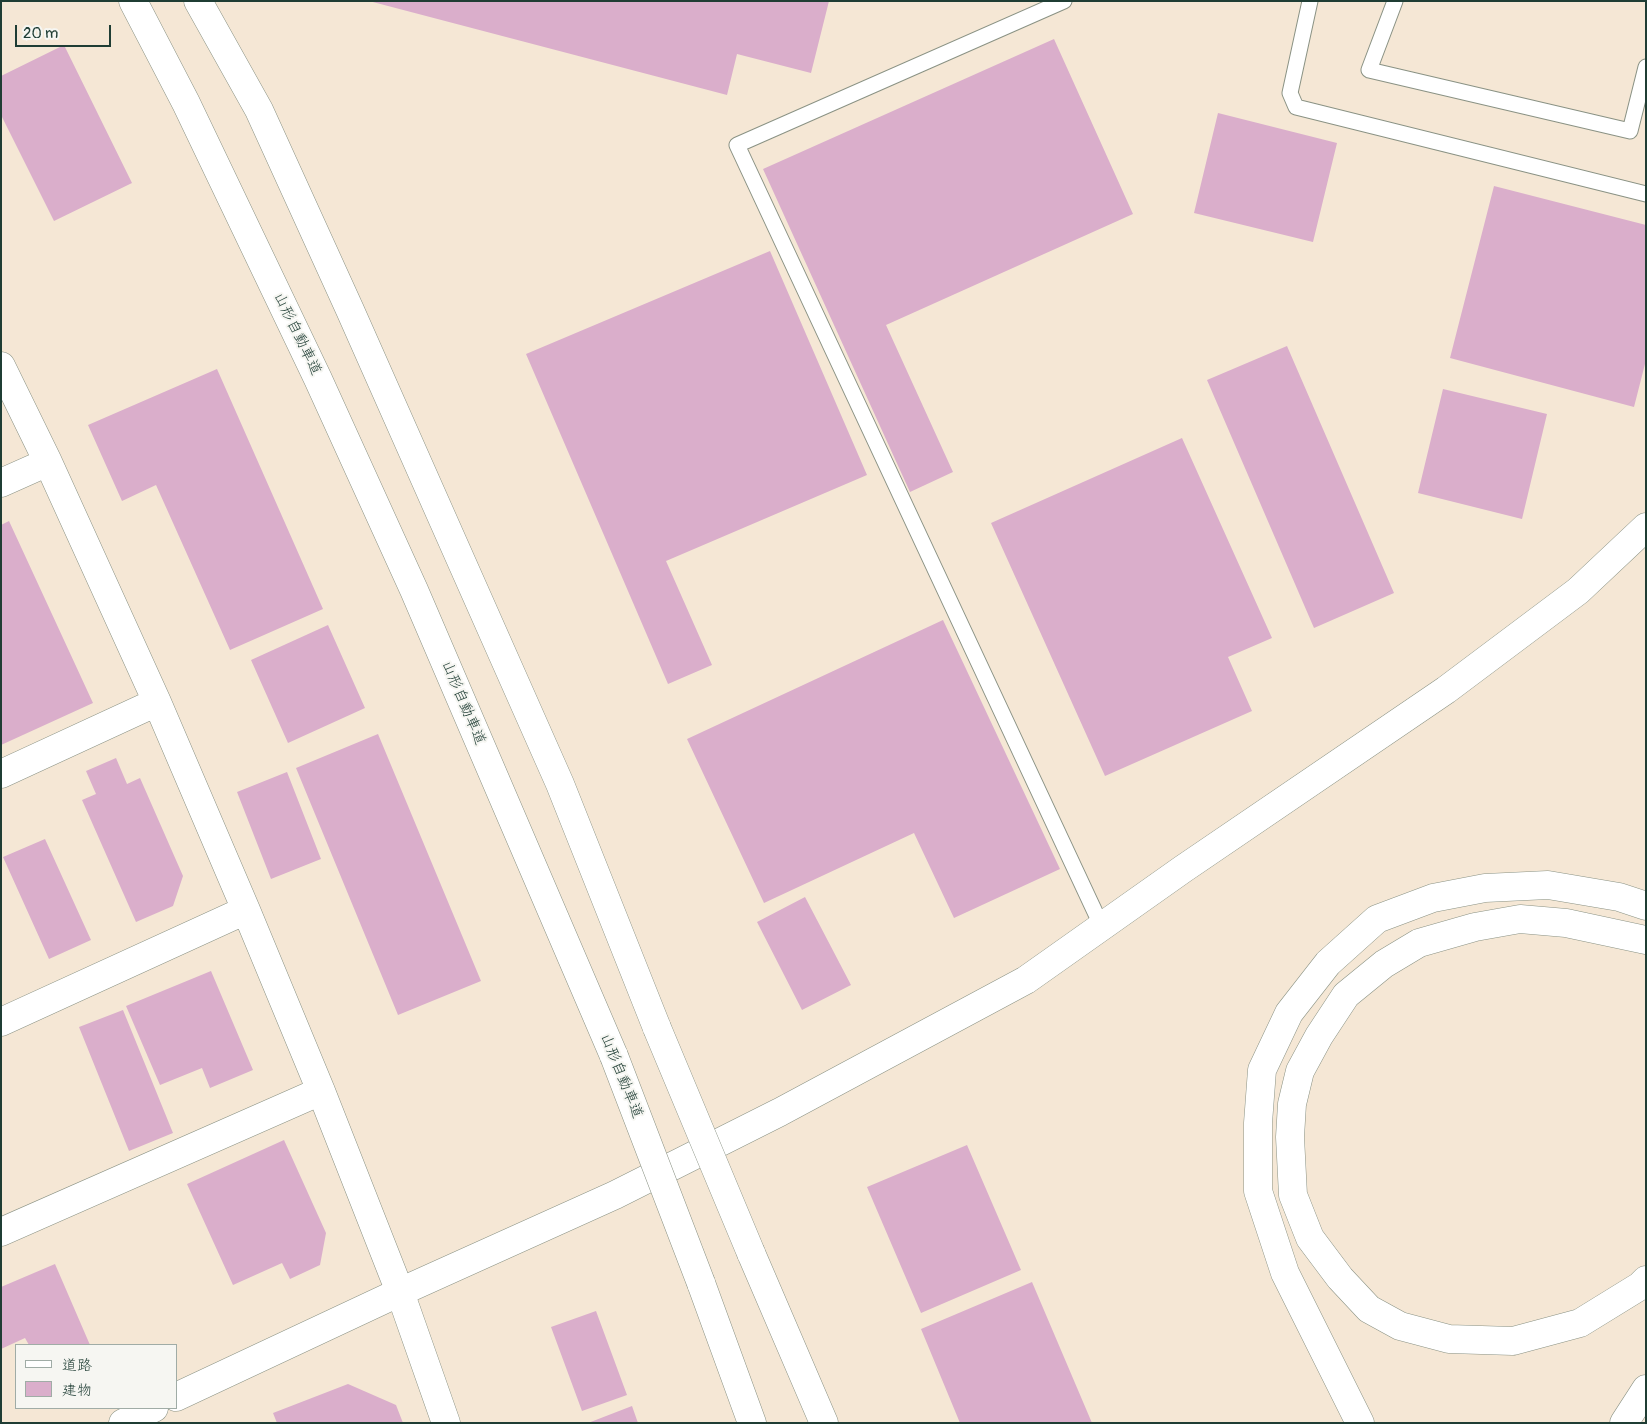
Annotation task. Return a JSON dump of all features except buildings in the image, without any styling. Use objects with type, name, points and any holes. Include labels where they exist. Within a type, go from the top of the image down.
[{"type":"main road","name":"山形自動車道","points":[[133,1],[191,112],[318,378],[418,599],[614,1056],[701,1283],[752,1423]]},
{"type":"main road","points":[[198,1],[259,110],[350,310],[560,784],[657,1028],[824,1423]]},
{"type":"main road","points":[[1,366],[48,462],[157,702],[246,910],[322,1091],[400,1292],[446,1423]]},
{"type":"main road","points":[[1,483],[48,462]]},
{"type":"main road","points":[[178,1397],[400,1292],[615,1195],[780,1112],[1026,980],[1183,869],[1446,690],[1578,592],[1646,527]]},
{"type":"main road","points":[[1,774],[157,702]]},
{"type":"main road","points":[[1360,1423],[1285,1273],[1258,1191],[1258,1123],[1262,1070],[1289,1013],[1328,963],[1378,919],[1433,898],[1485,888],[1548,885],[1618,897],[1646,906]]},
{"type":"main road","points":[[1,1022],[246,910]]},
{"type":"main road","points":[[1646,940],[1566,923],[1520,919],[1475,927],[1419,943],[1384,964],[1346,995],[1319,1036],[1300,1071],[1292,1104],[1290,1136],[1293,1195],[1310,1238],[1340,1278],[1369,1309],[1400,1326],[1449,1339],[1512,1341],[1580,1323],[1640,1286],[1646,1280]]},
{"type":"main road","points":[[1,1232],[322,1091]]},
{"type":"main road","points":[[752,1253],[811,1423]]},
{"type":"main road","points":[[1624,1423],[1646,1389]]},
{"type":"main road","points":[[123,1423],[152,1409]]},
{"type":"lane","points":[[1064,1],[737,145],[1102,927]]},
{"type":"lane","points":[[1310,1],[1290,93],[1296,106],[1646,194]]},
{"type":"lane","points":[[1395,1],[1369,70],[1630,131],[1646,66]]}]
